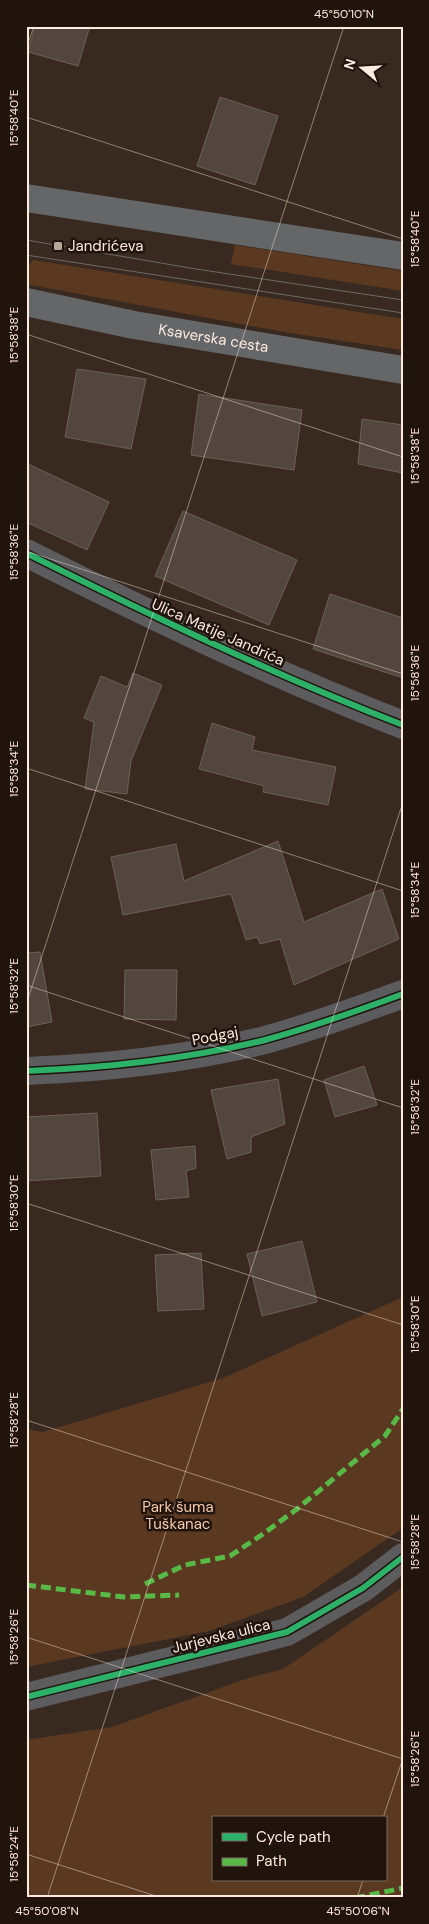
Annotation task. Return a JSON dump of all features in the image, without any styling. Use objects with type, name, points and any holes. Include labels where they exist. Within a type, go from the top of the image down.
[{"type":"main road","points":[[26,198],[403,256]]},
{"type":"main road","name":"Ksaverska cesta","points":[[26,302],[134,325],[403,370]]},
{"type":"street","name":"Ulica Matije Jandrića","points":[[26,553],[168,624],[347,703],[403,725]]},
{"type":"street","name":"Podgaj","points":[[26,1071],[71,1070],[171,1057],[263,1040],[338,1018],[403,994]]},
{"type":"street","name":"Jurjevska ulica","points":[[26,1697],[287,1632],[363,1588],[403,1556]]},
{"type":"green space","points":[[235,245],[403,271],[403,291],[231,264]]},
{"type":"green space","points":[[33,260],[403,319],[403,350],[290,333],[26,284],[26,268]]},
{"type":"green space","name":"Park šuma Tuškanac","points":[[403,1297],[403,1528],[303,1597],[209,1631],[26,1667],[26,1429],[43,1432],[223,1378]]},
{"type":"green space","points":[[403,1587],[403,1898],[26,1898],[26,1740],[112,1727],[248,1678],[283,1669]]},
{"type":"building","points":[[35,26],[90,26],[78,66],[28,52]]},
{"type":"building","points":[[220,97],[278,116],[255,185],[197,166]]},
{"type":"building","points":[[77,369],[146,379],[131,449],[65,437]]},
{"type":"building","points":[[199,394],[302,410],[294,470],[191,455]]},
{"type":"building","points":[[362,419],[403,425],[403,473],[358,464]]},
{"type":"building","points":[[26,463],[109,502],[87,550],[26,522]]},
{"type":"building","points":[[183,511],[297,560],[269,625],[155,576]]},
{"type":"building","points":[[330,594],[403,618],[403,678],[313,649]]},
{"type":"building","points":[[133,673],[162,685],[131,761],[127,794],[85,789],[94,722],[84,718],[101,676],[127,687]]},
{"type":"building","points":[[212,723],[255,737],[252,750],[336,767],[328,805],[263,792],[264,786],[199,769]]},
{"type":"building","points":[[278,841],[304,922],[382,889],[399,939],[294,985],[280,939],[260,944],[257,937],[246,940],[231,894],[123,915],[111,857],[176,844],[184,881]]},
{"type":"building","points":[[40,952],[52,1022],[26,1027],[26,953]]},
{"type":"building","points":[[125,970],[177,970],[176,1020],[124,1019]]},
{"type":"building","points":[[364,1066],[377,1105],[335,1117],[324,1080]]},
{"type":"building","points":[[278,1079],[285,1124],[251,1137],[251,1152],[227,1159],[211,1090]]},
{"type":"building","points":[[97,1113],[101,1176],[26,1181],[26,1117]]},
{"type":"building","points":[[195,1146],[196,1168],[186,1171],[189,1197],[156,1200],[151,1150]]},
{"type":"building","points":[[302,1241],[317,1302],[262,1316],[247,1254]]},
{"type":"building","points":[[201,1253],[204,1309],[158,1311],[155,1255]]},
{"type":"tram line","points":[[26,240],[196,269],[403,300]]},
{"type":"tram line","points":[[26,255],[403,313]]},
{"type":"marked path","points":[[145,1584],[185,1565],[230,1556],[263,1534],[297,1509],[385,1436],[403,1409]]},
{"type":"marked path","points":[[26,1585],[124,1597],[179,1595]]},
{"type":"marked path","points":[[355,1898],[403,1888]]},
{"type":"cycle path","points":[[26,553],[213,644],[307,686],[403,725]]},
{"type":"cycle path","points":[[26,1071],[146,1062],[236,1047],[300,1030],[403,994]]},
{"type":"cycle path","points":[[26,1697],[287,1632],[363,1588],[403,1557]]},
{"type":"place","name":"Jandrićeva","points":[[58,246]]}]
